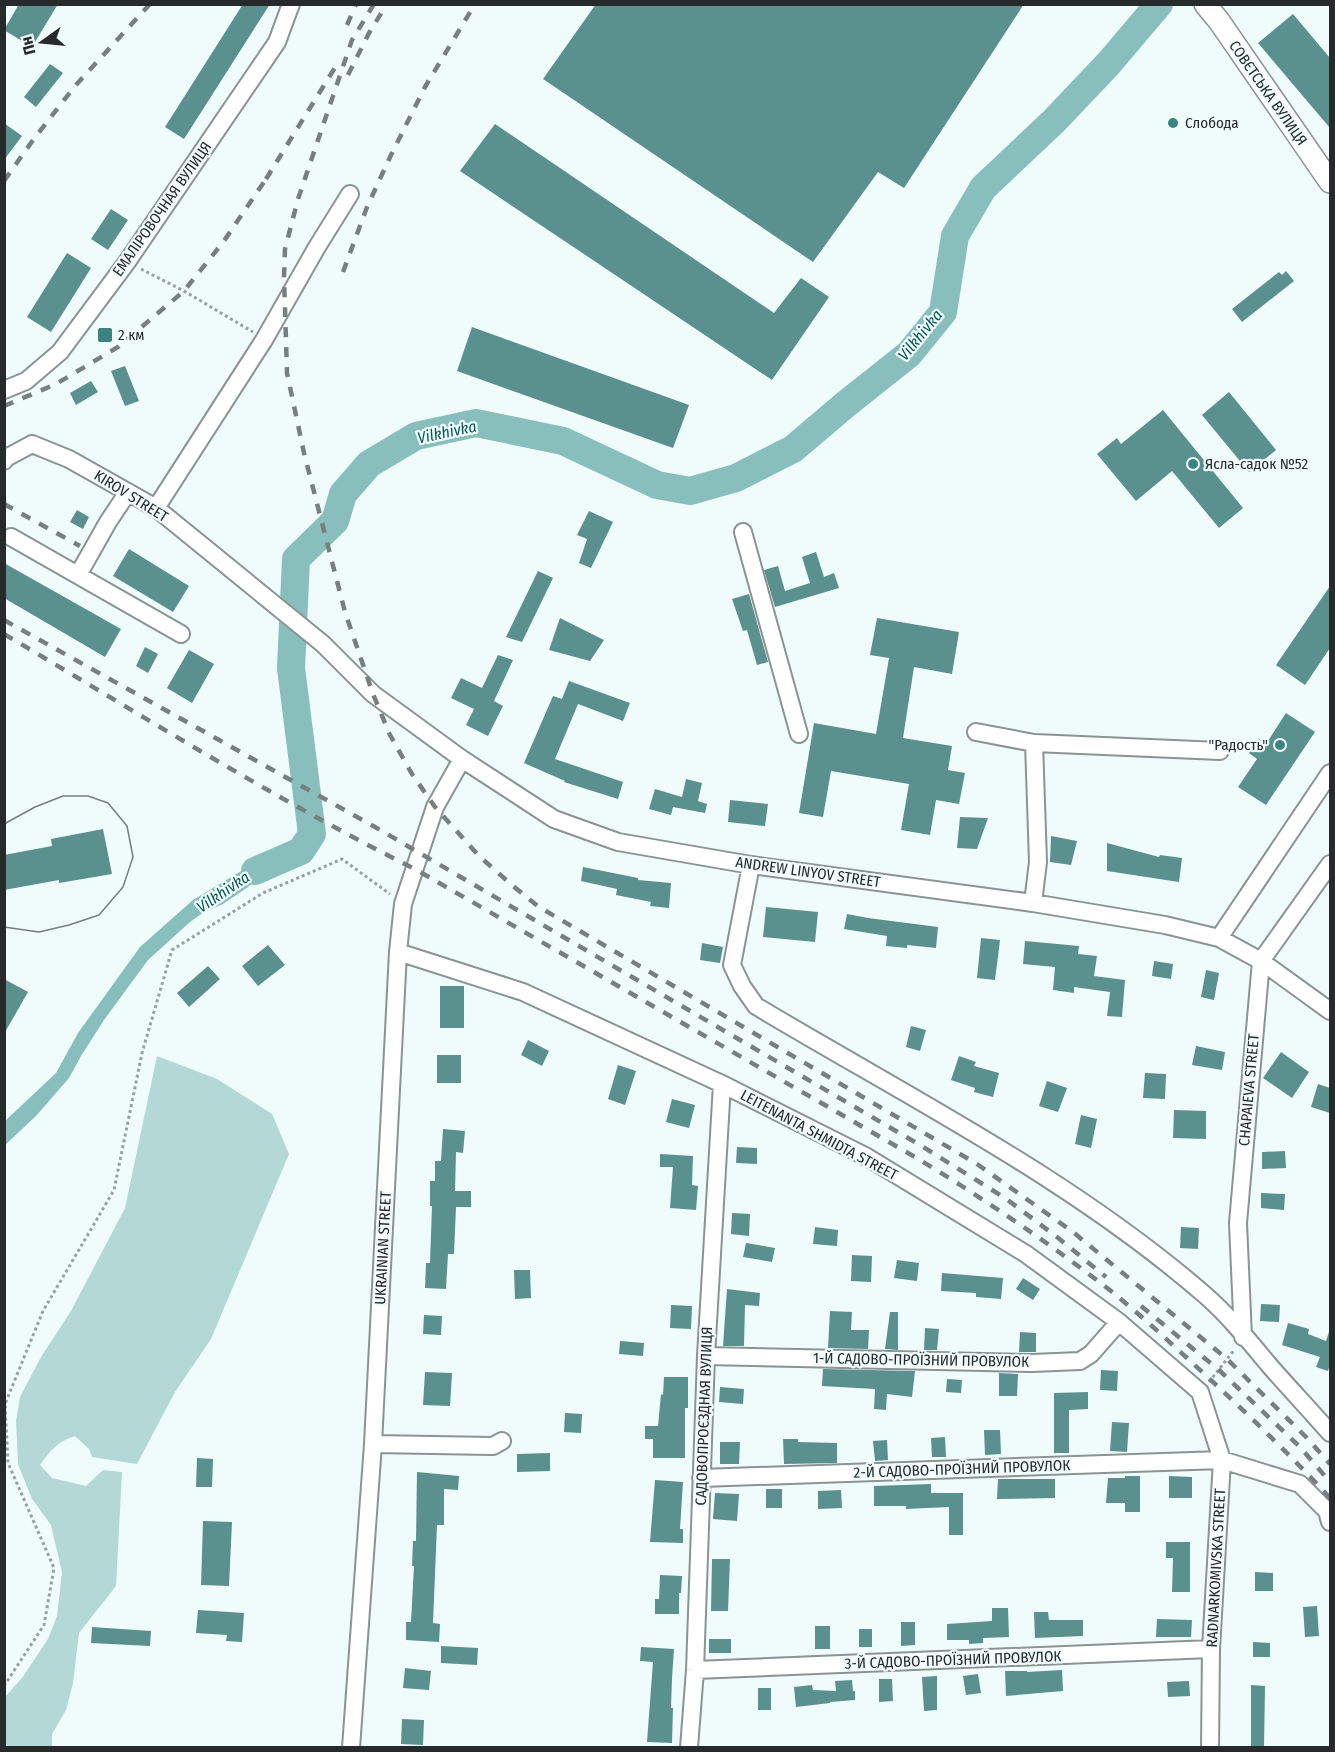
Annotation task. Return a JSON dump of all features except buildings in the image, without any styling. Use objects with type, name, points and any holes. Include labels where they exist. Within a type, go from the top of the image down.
[{"type":"main road","name":"СОВЄТСЬКА ВУЛИЦЯ","points":[[1205,4],[1330,182]]},
{"type":"street","name":"ЕМАЛІРОВОЧНАЯ ВУЛИЦЯ","points":[[4,390],[26,381],[60,352],[127,262],[277,42],[291,4]]},
{"type":"street","points":[[156,508],[264,340],[350,194]]},
{"type":"street","name":"KIROV STREET","points":[[4,461],[32,444],[69,459],[156,508],[323,644]]},
{"type":"street","points":[[78,575],[128,492]]},
{"type":"street","points":[[742,532],[799,734]]},
{"type":"street","points":[[11,537],[181,634]]},
{"type":"street","name":"ANDREW LINYOV STREET","points":[[323,644],[373,693],[462,759],[554,819],[618,842],[751,865],[1033,903],[1165,925],[1219,938],[1261,961],[1330,1011]]},
{"type":"street","points":[[976,732],[1034,743],[1220,751]]},
{"type":"street","points":[[1033,903],[1038,862],[1034,743]]},
{"type":"street","name":"UKRAINIAN STREET","points":[[351,1748],[373,1444],[398,952],[403,904],[435,807],[462,759]]},
{"type":"street","points":[[1219,938],[1330,772]]},
{"type":"street","points":[[1261,961],[1330,864]]},
{"type":"street","points":[[751,865],[732,965],[742,986],[756,1006],[939,1111],[1128,1233],[1207,1296],[1330,1432]]},
{"type":"street","name":"LEITENANTA SHMIDTA STREET","points":[[398,952],[524,992],[722,1084],[867,1157],[1026,1254],[1119,1322],[1200,1392]]},
{"type":"street","name":"CHAPAIEVA STREET","points":[[1243,1335],[1238,1223],[1261,961]]},
{"type":"street","name":"САДОВОПРОЄЗДНАЯ ВУЛИЦЯ","points":[[689,1748],[695,1670],[705,1356],[722,1084]]},
{"type":"street","name":"1-Й САДОВО-ПРОЇЗНИЙ ПРОВУЛОК","points":[[705,1356],[1032,1363],[1080,1361],[1091,1354],[1119,1322]]},
{"type":"street","name":"RADNARKOMIVSKA STREET","points":[[1200,1392],[1222,1460],[1211,1650],[1210,1748]]},
{"type":"street","points":[[373,1444],[493,1446],[502,1441]]},
{"type":"street","name":"2-Й САДОВО-ПРОЇЗНИЙ ПРОВУЛОК","points":[[701,1478],[1222,1460],[1300,1484],[1327,1511],[1330,1522]]},
{"type":"street","name":"3-Й САДОВО-ПРОЇЗНИЙ ПРОВУЛОК","points":[[695,1670],[1211,1650]]},
{"type":"path","points":[[127,262],[184,291],[264,340]]},
{"type":"path","points":[[4,1686],[44,1624],[54,1568],[8,1462],[5,1404],[43,1311],[114,1190],[142,1053],[172,950],[263,893],[342,859],[394,897]]},
{"type":"path","points":[[1200,1392],[1219,1370],[1243,1335]]},
{"type":"shaded area","points":[[157,1056],[217,1079],[272,1114],[289,1154],[211,1339],[175,1392],[137,1464],[92,1457],[89,1449],[75,1436],[55,1447],[40,1465],[52,1478],[86,1486],[103,1470],[122,1472],[116,1586],[79,1633],[73,1683],[66,1710],[52,1734],[52,1747],[5,1747],[5,1697],[22,1678],[48,1639],[57,1616],[62,1572],[51,1525],[32,1499],[18,1464],[16,1421],[20,1397],[41,1357],[71,1311],[125,1208]]},
{"type":"water","points":[[288,846],[291,860],[268,869],[248,887],[223,904],[204,912],[148,960],[104,1020],[69,1078],[36,1116],[5,1145],[5,1121],[56,1073],[78,1033],[140,947],[193,900],[275,851]]},
{"type":"waterway","name":"Vilkhivka","points":[[255,871],[301,851],[312,834],[291,668],[296,559],[335,521],[343,494],[369,464],[416,436],[476,423],[563,441],[657,485],[690,491],[736,478],[793,449],[909,354],[943,312],[955,236],[983,188],[1054,121],[1109,63],[1159,4]]},
{"type":"tram line","points":[[4,824],[35,807],[63,796],[88,796],[108,803],[127,826],[133,857],[123,887],[99,915],[39,932],[4,927]]},
{"type":"railway","points":[[4,181],[75,86],[150,4]]},
{"type":"railway","points":[[347,25],[356,4]]},
{"type":"railway","points":[[374,4],[352,40],[298,199],[285,249],[287,373],[304,453],[345,612],[373,694],[390,735],[412,774],[435,807],[479,856],[539,907],[977,1164],[1073,1232],[1227,1359],[1308,1439],[1330,1464]]},
{"type":"railway","points":[[348,75],[369,33],[387,4]]},
{"type":"railway","points":[[343,272],[367,207],[391,155],[425,87],[475,4]]},
{"type":"railway","points":[[266,179],[339,61]]},
{"type":"railway","points":[[4,406],[56,384],[118,347],[184,291],[224,241],[270,173]]},
{"type":"railway","points":[[4,504],[80,546]]},
{"type":"railway","points":[[4,620],[375,827],[920,1145],[1005,1198],[1106,1277]]},
{"type":"railway","points":[[4,634],[259,785],[415,869],[966,1188],[1064,1256],[1130,1307],[1242,1409],[1330,1498]]},
{"type":"railway","points":[[1141,1306],[1219,1370],[1300,1447],[1330,1482]]},
{"type":"place","name":"Слобода","points":[[1173,123]]},
{"type":"place","name":"2 км","points":[[105,335]]},
{"type":"place","name":"Ясла-садок №52","points":[[1193,464]]},
{"type":"place","name":"\"Радость\"","points":[[1280,745]]}]
